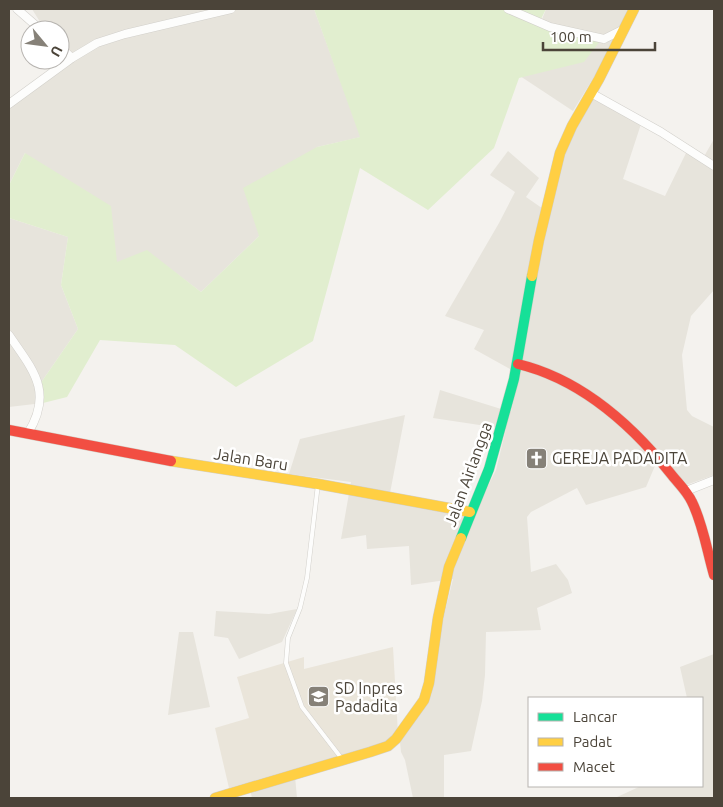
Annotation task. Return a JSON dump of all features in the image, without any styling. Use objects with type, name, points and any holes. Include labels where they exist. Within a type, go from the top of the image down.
[{"type":"street","points":[[18,9],[30,20]]},
{"type":"street","points":[[9,104],[72,58],[97,43],[124,34],[231,9]]},
{"type":"street","points":[[508,9],[550,27],[604,39],[613,50]]},
{"type":"street","name":"Jalan Airlangga","points":[[215,798],[388,746],[396,739],[424,700],[429,683],[438,618],[449,567],[492,460],[518,364],[538,248],[560,153],[572,126],[634,9]]},
{"type":"street","points":[[604,39],[624,29]]},
{"type":"street","points":[[591,93],[661,132],[714,166]]},
{"type":"street","points":[[9,335],[26,359],[39,388],[41,401],[34,423],[28,433]]},
{"type":"street","points":[[518,364],[546,371],[577,388],[607,409],[661,460],[686,491],[698,514],[714,575]]},
{"type":"street","name":"Jalan Baru","points":[[9,430],[170,461],[318,484],[470,512]]},
{"type":"street","points":[[686,491],[714,480]]},
{"type":"lane","points":[[318,484],[307,578],[300,608],[288,638],[286,662],[302,707],[343,760]]},
{"type":"shaded area","points":[[32,9],[314,9],[361,137],[317,147],[259,236],[201,292],[147,251],[117,263],[25,153],[9,185],[9,102],[52,70],[70,70],[70,20],[39,20]]},
{"type":"shaded area","points":[[546,9],[630,9],[597,72],[573,111],[520,76]]},
{"type":"shaded area","points":[[593,93],[641,124],[623,179],[665,196],[687,151],[702,160],[714,139],[714,290],[691,316],[682,355],[687,410],[692,416],[714,427],[714,475],[686,485],[660,454],[646,487],[586,505],[577,488],[531,512],[527,517],[531,572],[556,564],[568,580],[572,593],[537,608],[541,630],[486,632],[482,701],[471,751],[444,755],[444,798],[413,798],[400,742],[406,729],[431,696],[442,624],[453,579],[411,585],[409,546],[367,549],[366,535],[341,539],[351,482],[289,474],[300,439],[405,415],[390,493],[476,510],[496,470],[506,429],[433,418],[440,390],[511,412],[520,371],[510,369],[474,349],[484,330],[445,316],[515,192],[490,175],[508,151],[539,178],[526,197],[549,213],[565,150]]},
{"type":"shaded area","points":[[9,218],[68,237],[61,285],[78,329],[40,384],[43,403],[9,407]]},
{"type":"shaded area","points":[[297,609],[282,642],[239,659],[228,638],[214,636],[216,611],[269,614]]},
{"type":"shaded area","points":[[179,632],[193,632],[210,707],[168,715]]},
{"type":"shaded area","name":"SD Inpres Padadita","points":[[393,647],[398,734],[387,742],[229,788],[215,728],[249,718],[237,677],[304,657],[304,669]]},
{"type":"shaded area","points":[[714,654],[714,798],[618,798],[639,787],[703,787],[703,697],[687,697],[680,667]]},
{"type":"shaded area","points":[[295,776],[297,798],[252,798],[250,789]]},
{"type":"green space","points":[[314,9],[546,9],[540,21],[604,36],[584,62],[519,78],[494,148],[428,210],[360,168],[313,341],[236,387],[175,345],[100,340],[67,397],[43,403],[40,384],[78,329],[61,285],[68,237],[9,218],[9,185],[25,153],[111,206],[117,262],[147,250],[201,292],[259,236],[243,188],[317,147],[360,137]]},
{"type":"traffic: fast","points":[[461,538],[489,469],[514,379],[532,276]]},
{"type":"traffic: slow","points":[[532,276],[560,153],[572,126],[599,79],[634,9]]},
{"type":"traffic: slow","points":[[171,461],[318,484],[470,512]]},
{"type":"traffic: slow","points":[[215,798],[370,752],[388,746],[396,739],[424,700],[429,683],[438,618],[449,567],[461,538]]},
{"type":"traffic: jam","points":[[518,364],[541,371],[583,392],[622,422],[656,456],[685,491],[696,510],[714,575]]},
{"type":"traffic: jam","points":[[9,430],[171,461]]},
{"type":"place","name":"GEREJA PADADITA","points":[[536,458]]},
{"type":"place","name":"SD Inpres Padadita","points":[[319,697]]}]
